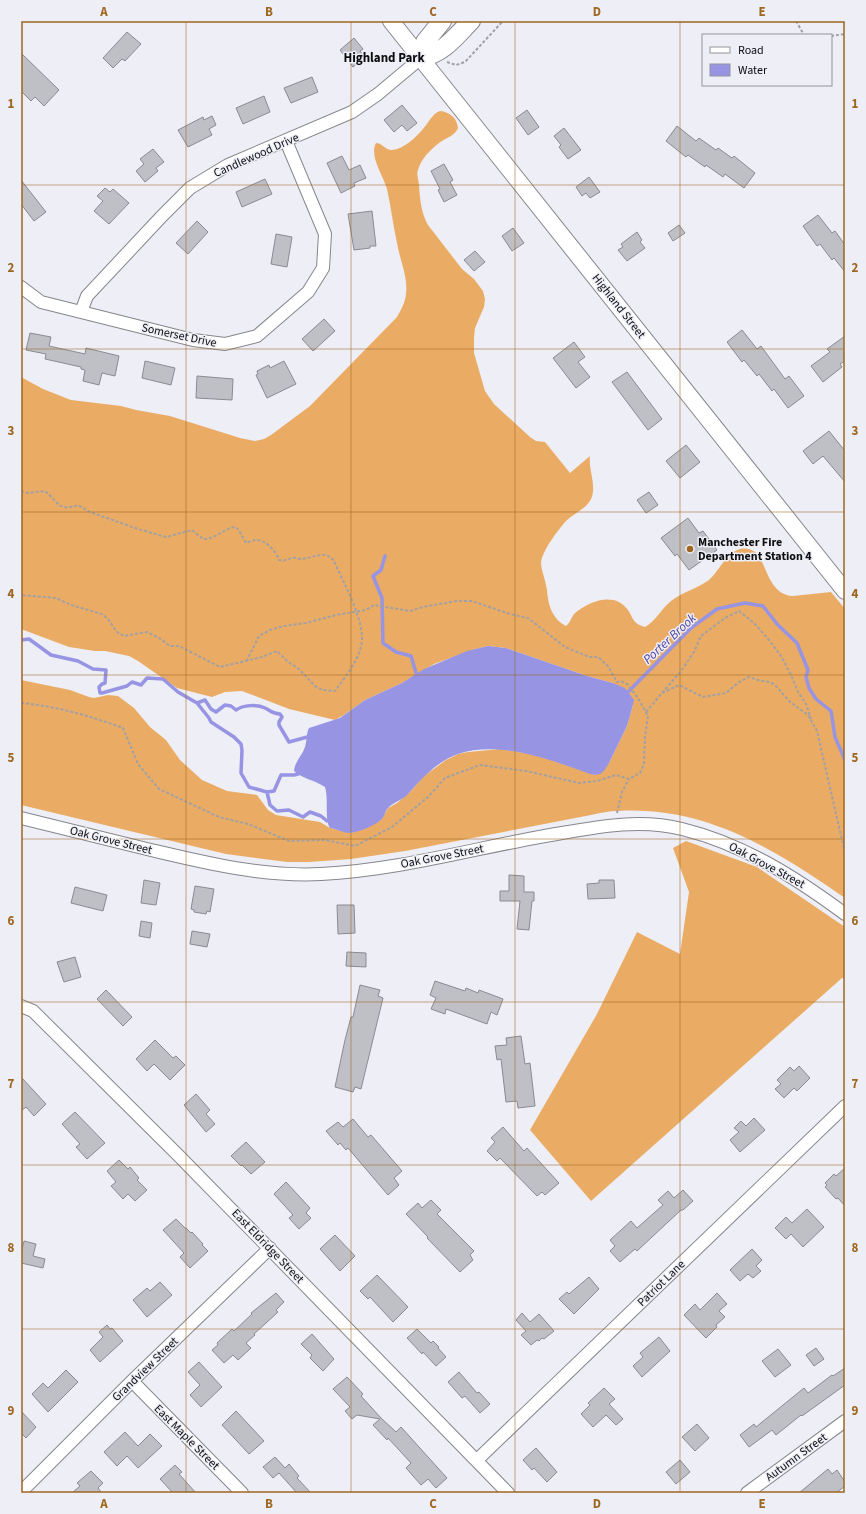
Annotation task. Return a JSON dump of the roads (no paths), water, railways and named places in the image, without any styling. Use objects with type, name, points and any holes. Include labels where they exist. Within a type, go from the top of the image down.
[{"type":"highway","points":[[442,21],[425,42],[421,58],[430,56],[440,51],[471,21]]},
{"type":"main road","name":"Highland Street","points":[[391,21],[845,591]]},
{"type":"street","name":"Candlewood Drive","points":[[81,312],[86,296],[190,188],[228,165],[344,116],[358,108],[421,58]]},
{"type":"street","name":"Somerset Drive","points":[[21,287],[41,302],[199,341],[225,344],[257,336],[308,292],[323,268],[325,234],[286,141]]},
{"type":"street","name":"Oak Grove Street","points":[[21,818],[176,856],[243,870],[287,874],[320,874],[361,871],[542,836],[615,825],[640,823],[681,828],[724,842],[761,859],[806,885],[845,914]]},
{"type":"street","name":"East Eldridge Street","points":[[21,1006],[33,1011],[180,1157],[508,1493]]},
{"type":"street","name":"Patriot Lane","points":[[477,1460],[845,1106]]},
{"type":"street","name":"Grandview Street","points":[[21,1492],[132,1381],[270,1248]]},
{"type":"street","name":"East Maple Street","points":[[132,1381],[242,1493]]},
{"type":"street","name":"Autumn Street","points":[[747,1493],[845,1421]]},
{"type":"water","points":[[488,646],[506,648],[625,688],[634,700],[633,705],[627,726],[604,771],[600,774],[590,774],[542,758],[508,750],[474,750],[458,754],[437,765],[407,795],[389,807],[381,820],[374,825],[352,833],[330,828],[327,820],[327,798],[325,787],[301,776],[294,771],[305,747],[309,728],[340,718],[365,700],[402,683],[424,669],[467,651]]},
{"type":"waterway","points":[[385,556],[381,570],[373,576],[382,598],[383,643],[396,652],[411,656],[417,676]]},
{"type":"waterway","name":"Porter Brook","points":[[625,694],[691,628],[717,609],[745,603],[763,606],[777,624],[797,643],[808,670],[806,677],[809,688],[816,699],[831,711],[835,737],[845,760]]},
{"type":"waterway","points":[[21,640],[29,639],[51,655],[78,661],[93,669],[106,670],[105,683],[99,687],[100,693],[127,686],[132,682],[141,685],[147,678],[163,679],[178,692],[197,703],[211,722],[234,737],[241,744],[241,773],[249,787],[267,792],[274,791],[281,775],[298,774]]},
{"type":"waterway","points":[[197,703],[205,700],[211,709],[216,712],[225,705],[231,706],[236,710],[246,706],[262,707],[274,713],[280,714],[282,717],[279,725],[289,742],[311,736]]},
{"type":"waterway","points":[[267,792],[270,805],[277,811],[289,810],[303,817],[310,812],[321,816],[327,821]]},
{"type":"place","name":"Manchester Fire Department Station 4","points":[[690,549]]},
{"type":"district","name":"Highland Park","points":[[384,57]]}]
